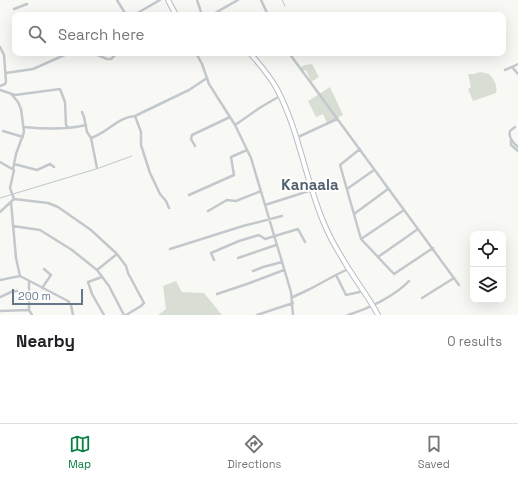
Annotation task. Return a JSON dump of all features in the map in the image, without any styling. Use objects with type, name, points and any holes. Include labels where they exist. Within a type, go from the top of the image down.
[{"type":"street","points":[[117,0],[124,12]]},
{"type":"street","points":[[139,12],[160,0]]},
{"type":"street","points":[[168,0],[174,12]]},
{"type":"street","points":[[197,0],[201,12]]},
{"type":"street","points":[[215,12],[238,0]]},
{"type":"street","points":[[261,0],[267,12]]},
{"type":"street","points":[[14,9],[27,4]]},
{"type":"street","points":[[0,47],[4,55],[6,73],[6,83],[0,86]]},
{"type":"street","points":[[6,73],[33,69],[62,56]]},
{"type":"street","points":[[100,56],[111,60],[114,56]]},
{"type":"street","points":[[198,56],[207,78],[235,125],[247,150],[293,297],[293,315]]},
{"type":"street","points":[[253,56],[263,67],[280,96],[327,230],[340,255],[378,315]]},
{"type":"street","points":[[291,56],[459,285]]},
{"type":"street","points":[[505,70],[518,64]]},
{"type":"street","points":[[512,67],[518,74]]},
{"type":"street","points":[[91,138],[100,135],[127,116],[135,116],[189,90],[207,78]]},
{"type":"street","points":[[0,90],[12,94],[23,94],[60,89],[65,102],[66,125],[68,128]]},
{"type":"street","points":[[0,212],[14,199],[10,188],[16,154],[23,137],[24,127],[21,109],[12,94]]},
{"type":"street","points":[[235,125],[280,96]]},
{"type":"street","points":[[82,112],[91,138],[97,168]]},
{"type":"street","points":[[135,116],[141,132],[141,145],[150,173],[160,194],[166,201],[169,208]]},
{"type":"street","points":[[195,146],[191,139],[192,135],[230,117]]},
{"type":"street","points":[[296,138],[337,119]]},
{"type":"street","points":[[24,127],[36,129],[73,128],[86,126]]},
{"type":"street","points":[[515,127],[509,133],[511,145],[518,151]]},
{"type":"street","points":[[4,131],[23,137]]},
{"type":"street","points":[[511,140],[518,147]]},
{"type":"street","points":[[360,149],[340,165],[361,239],[393,274],[396,274],[433,248]]},
{"type":"street","points":[[189,195],[234,175],[231,157],[247,150]]},
{"type":"street","points":[[0,162],[13,170]]},
{"type":"street","points":[[14,164],[34,170],[39,170],[50,164],[54,167]]},
{"type":"street","points":[[347,189],[374,170]]},
{"type":"street","points":[[354,214],[388,189]]},
{"type":"street","points":[[265,205],[312,190]]},
{"type":"street","points":[[208,211],[227,200],[236,201],[261,191]]},
{"type":"street","points":[[13,226],[40,230],[67,246],[97,270],[125,315],[144,303],[128,273],[126,266],[117,254],[91,230],[58,207],[48,203],[14,199]]},
{"type":"street","points":[[12,202],[16,258],[20,276],[68,301],[71,305],[73,315]]},
{"type":"street","points":[[361,239],[404,210]]},
{"type":"street","points":[[170,249],[243,226],[282,216]]},
{"type":"street","points":[[214,260],[211,253],[230,244],[259,235],[264,239],[298,229],[305,242]]},
{"type":"street","points":[[378,257],[418,229]]},
{"type":"street","points":[[238,258],[276,245]]},
{"type":"street","points":[[97,270],[117,254]]},
{"type":"street","points":[[253,271],[282,262]]},
{"type":"street","points":[[42,288],[51,275],[44,269]]},
{"type":"street","points":[[293,297],[349,269]]},
{"type":"street","points":[[217,294],[284,270]]},
{"type":"street","points":[[336,275],[346,295],[364,291]]},
{"type":"street","points":[[0,280],[20,276]]},
{"type":"street","points":[[102,277],[88,282],[92,294],[104,315]]},
{"type":"street","points":[[422,298],[454,278]]},
{"type":"street","points":[[348,315],[373,306],[409,281]]},
{"type":"street","points":[[29,282],[29,310],[32,315]]},
{"type":"street","points":[[0,297],[17,291]]},
{"type":"street","points":[[257,315],[293,303]]},
{"type":"street","points":[[0,311],[29,310]]},
{"type":"shaded area","points":[[312,64],[319,77],[311,82],[306,70],[301,72],[299,68]]},
{"type":"shaded area","points":[[480,72],[489,74],[496,85],[496,93],[473,101],[468,89],[471,87],[468,74]]},
{"type":"shaded area","points":[[330,87],[343,115],[327,123],[323,114],[316,117],[308,101]]},
{"type":"shaded area","points":[[176,281],[182,292],[204,293],[222,315],[158,315],[166,309],[163,286]]},
{"type":"waterway","points":[[282,0],[285,6]]},
{"type":"waterway","points":[[99,168],[132,156]]},
{"type":"waterway","points":[[0,198],[96,169]]},
{"type":"district","name":"Kanaala","points":[[310,185]]}]
